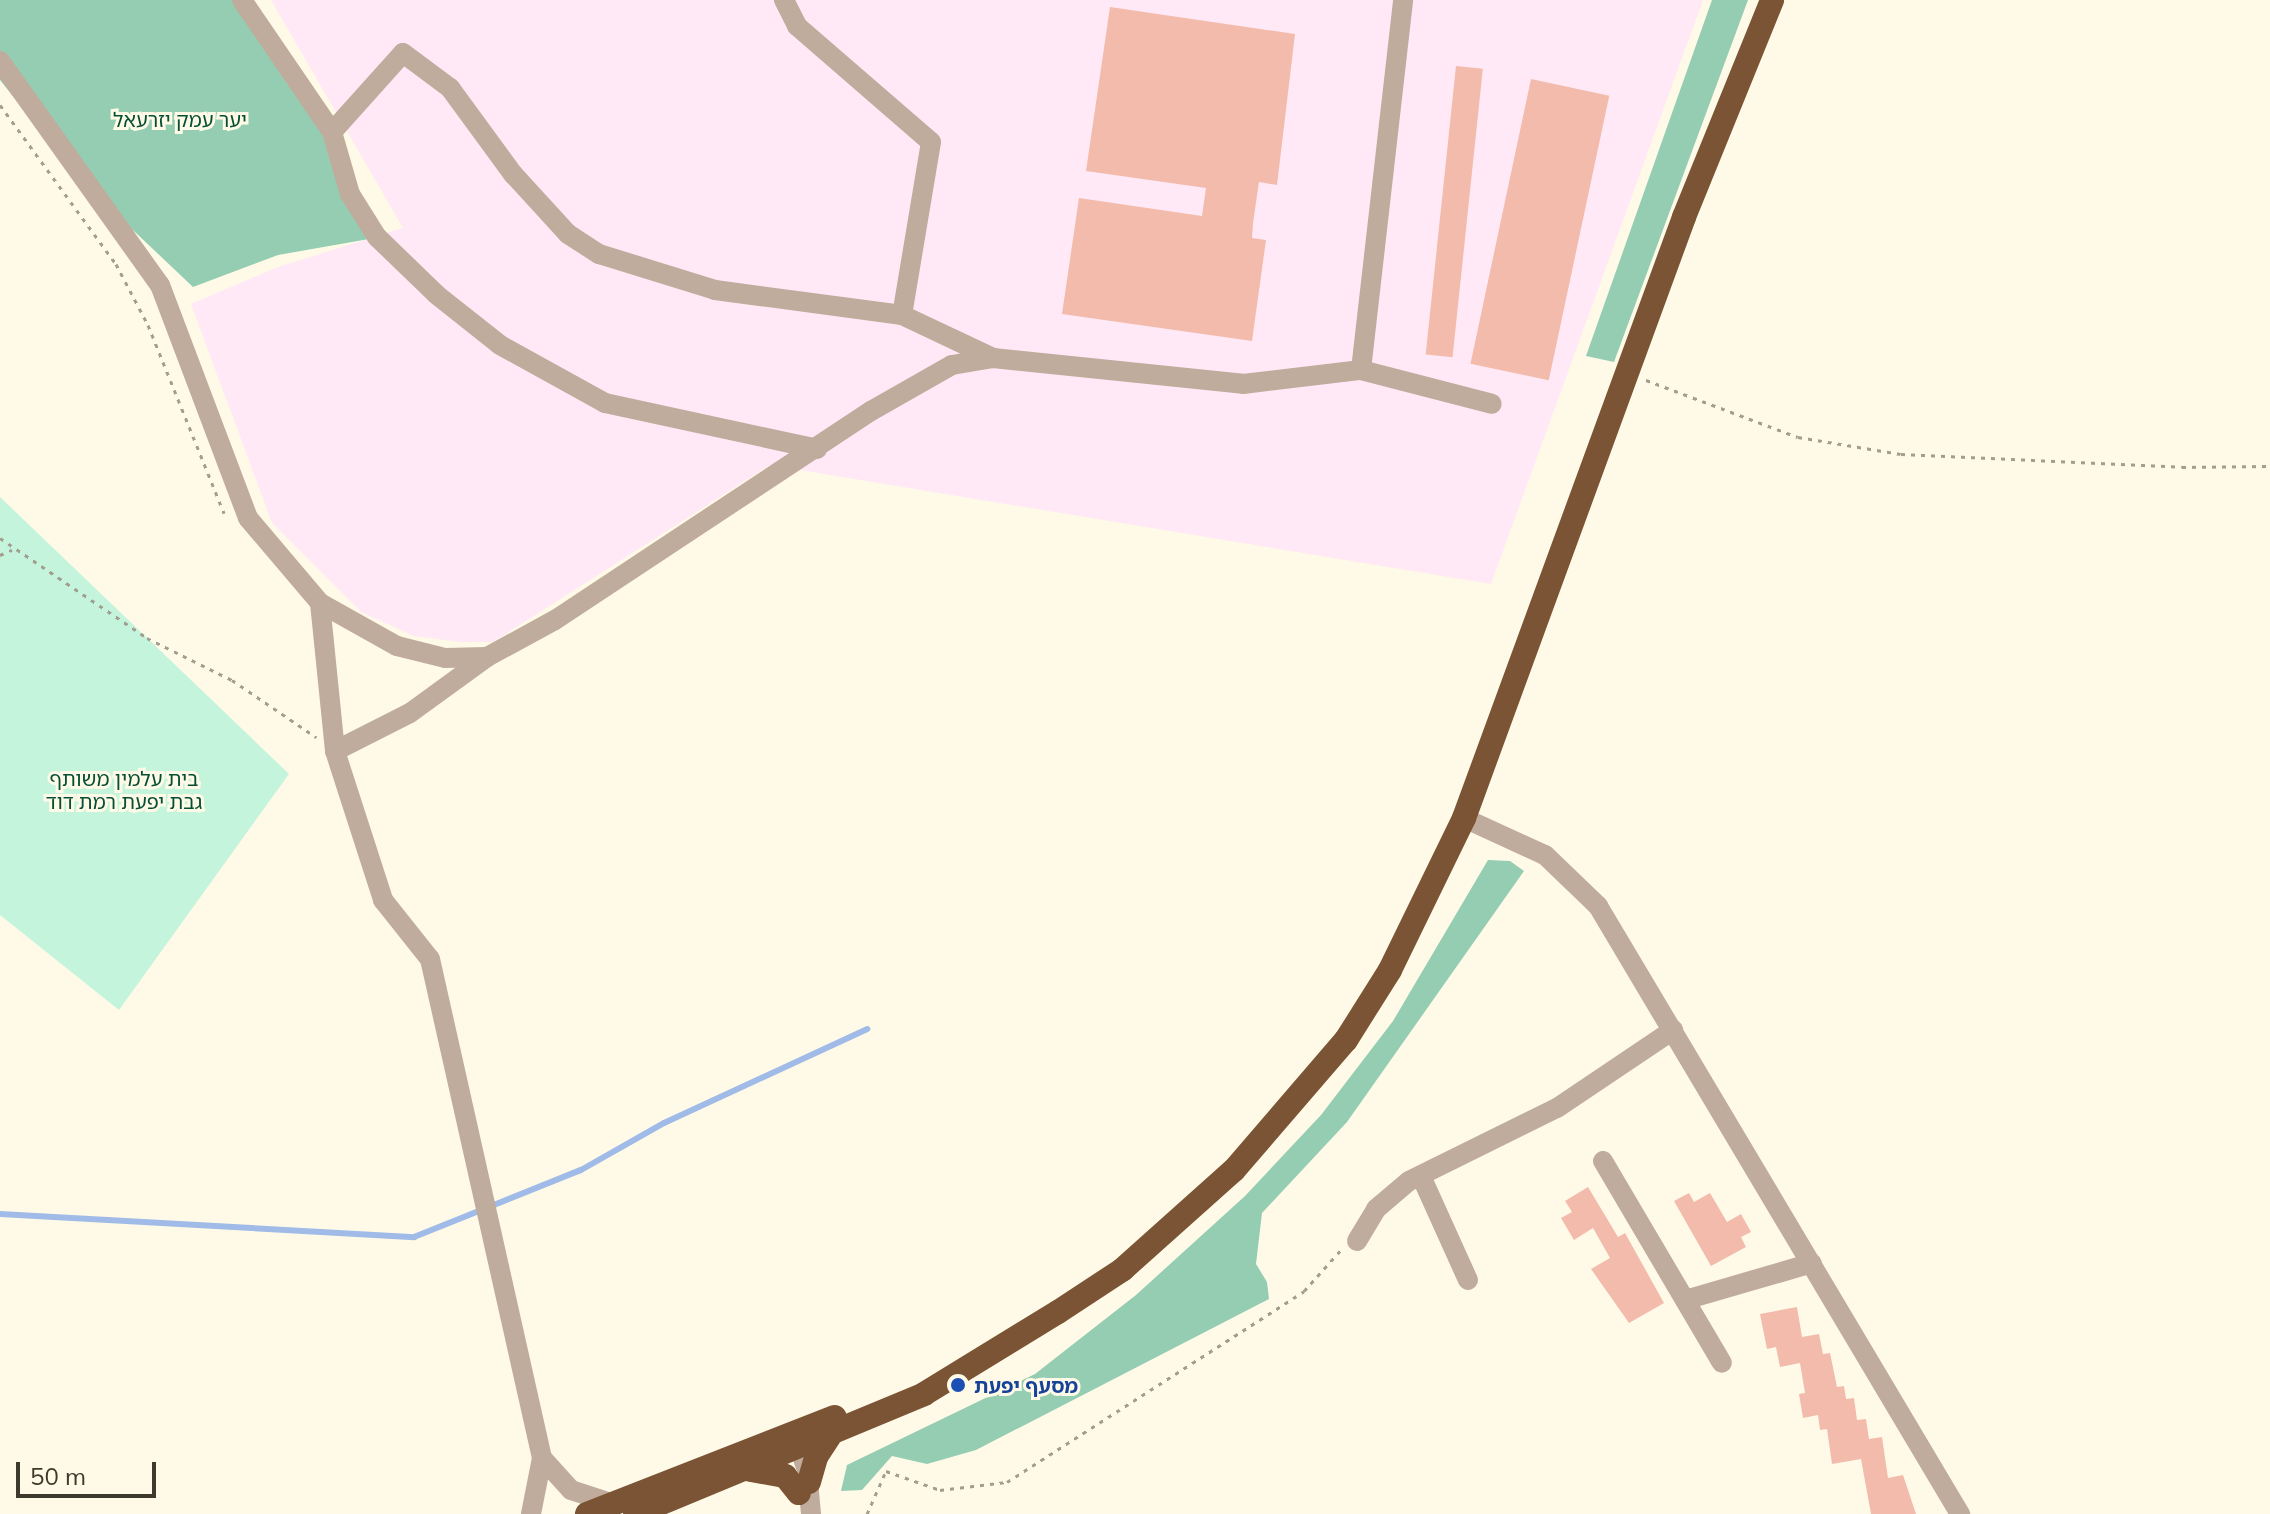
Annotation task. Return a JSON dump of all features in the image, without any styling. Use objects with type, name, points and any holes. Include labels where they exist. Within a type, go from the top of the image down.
[{"type":"highway","points":[[624,1509],[791,1447],[829,1437],[960,1375],[1058,1312],[1122,1270],[1176,1224],[1296,1101],[1346,1040],[1390,970],[1464,818],[1684,217],[1772,0]]},
{"type":"highway","points":[[587,1514],[624,1509],[749,1470],[1058,1312]]},
{"type":"highway","points":[[806,1501],[829,1437]]},
{"type":"highway","points":[[749,1470],[785,1476],[806,1501]]},
{"type":"street","points":[[242,0],[332,132],[350,194],[377,237],[437,295],[500,345],[605,403],[817,449]]},
{"type":"street","points":[[784,0],[797,26],[931,142],[902,315]]},
{"type":"street","points":[[1361,370],[1403,0]]},
{"type":"street","points":[[332,132],[403,53],[450,88],[513,174],[568,234],[599,254],[715,290],[902,315],[993,358]]},
{"type":"street","points":[[0,61],[160,285],[248,518],[320,603],[397,646],[445,658],[487,657]]},
{"type":"street","points":[[335,751],[410,713],[487,657],[555,620],[924,379],[952,365],[993,358],[1243,384],[1361,370],[1492,404]]},
{"type":"street","points":[[320,603],[335,751],[383,900],[430,959],[542,1458],[531,1514]]},
{"type":"street","points":[[1464,818],[1545,855],[1582,886],[1673,1030],[1960,1514]]},
{"type":"street","points":[[1357,1241],[1385,1200],[1421,1176],[1557,1108],[1673,1030]]},
{"type":"street","points":[[1603,1161],[1722,1363]]},
{"type":"street","points":[[1421,1176],[1468,1280]]},
{"type":"street","points":[[1685,1300],[1812,1263]]},
{"type":"street","points":[[791,1447],[806,1501]]},
{"type":"street","points":[[542,1458],[571,1490],[624,1509]]},
{"type":"path","points":[[0,105],[116,264],[148,325],[232,524]]},
{"type":"path","points":[[1628,372],[1798,437],[1901,454],[2270,466]]},
{"type":"path","points":[[0,538],[12,550],[147,638],[232,680],[335,751]]},
{"type":"path","points":[[0,555],[12,550]]},
{"type":"path","points":[[867,1514],[886,1471],[940,1490],[1007,1482],[1304,1291],[1337,1252],[1357,1241]]},
{"type":"shaded area","points":[[271,0],[1703,0],[1491,584],[770,465],[493,642],[460,642],[414,636],[361,612],[272,523],[191,304],[278,267],[403,228]]},
{"type":"green space","name":"יער עמק יזרעאל","points":[[0,0],[244,0],[346,169],[369,239],[278,255],[193,287],[78,178],[0,80]]},
{"type":"green space","points":[[1712,0],[1748,0],[1614,362],[1586,356]]},
{"type":"green space","name":"בית עלמין משותף גבת יפעת רמת דוד","points":[[0,497],[289,774],[119,1010],[0,915]]},
{"type":"green space","points":[[1488,860],[1510,861],[1524,871],[1347,1122],[1262,1213],[1256,1264],[1267,1282],[1269,1299],[976,1450],[927,1464],[892,1456],[862,1490],[841,1491],[847,1465],[1035,1374],[1136,1295],[1245,1196],[1321,1115],[1393,1021]]},
{"type":"building","points":[[1110,7],[1295,34],[1277,185],[1259,182],[1253,223],[1252,238],[1266,240],[1252,341],[1062,314],[1079,198],[1202,216],[1206,188],[1086,171]]},
{"type":"building","points":[[1456,66],[1483,69],[1453,357],[1426,354]]},
{"type":"building","points":[[1531,79],[1609,96],[1549,380],[1470,364]]},
{"type":"building","points":[[1588,1187],[1618,1237],[1625,1233],[1664,1303],[1629,1323],[1591,1269],[1610,1258],[1593,1228],[1574,1240],[1561,1218],[1572,1212],[1565,1201]]},
{"type":"building","points":[[1689,1193],[1694,1202],[1710,1193],[1727,1222],[1741,1214],[1751,1232],[1741,1237],[1746,1247],[1711,1266],[1674,1201]]},
{"type":"building","points":[[1797,1307],[1802,1337],[1819,1334],[1823,1354],[1830,1353],[1837,1387],[1844,1386],[1846,1399],[1854,1398],[1857,1420],[1866,1419],[1869,1439],[1882,1437],[1888,1478],[1903,1475],[1916,1514],[1871,1514],[1861,1459],[1832,1464],[1827,1429],[1820,1430],[1818,1415],[1803,1418],[1799,1394],[1805,1393],[1800,1363],[1780,1367],[1776,1347],[1767,1349],[1760,1314]]},
{"type":"waterway","points":[[0,1214],[414,1237],[581,1170],[664,1123],[867,1029]]},
{"type":"place","name":"מסעף יפעת","points":[[958,1385]]}]
